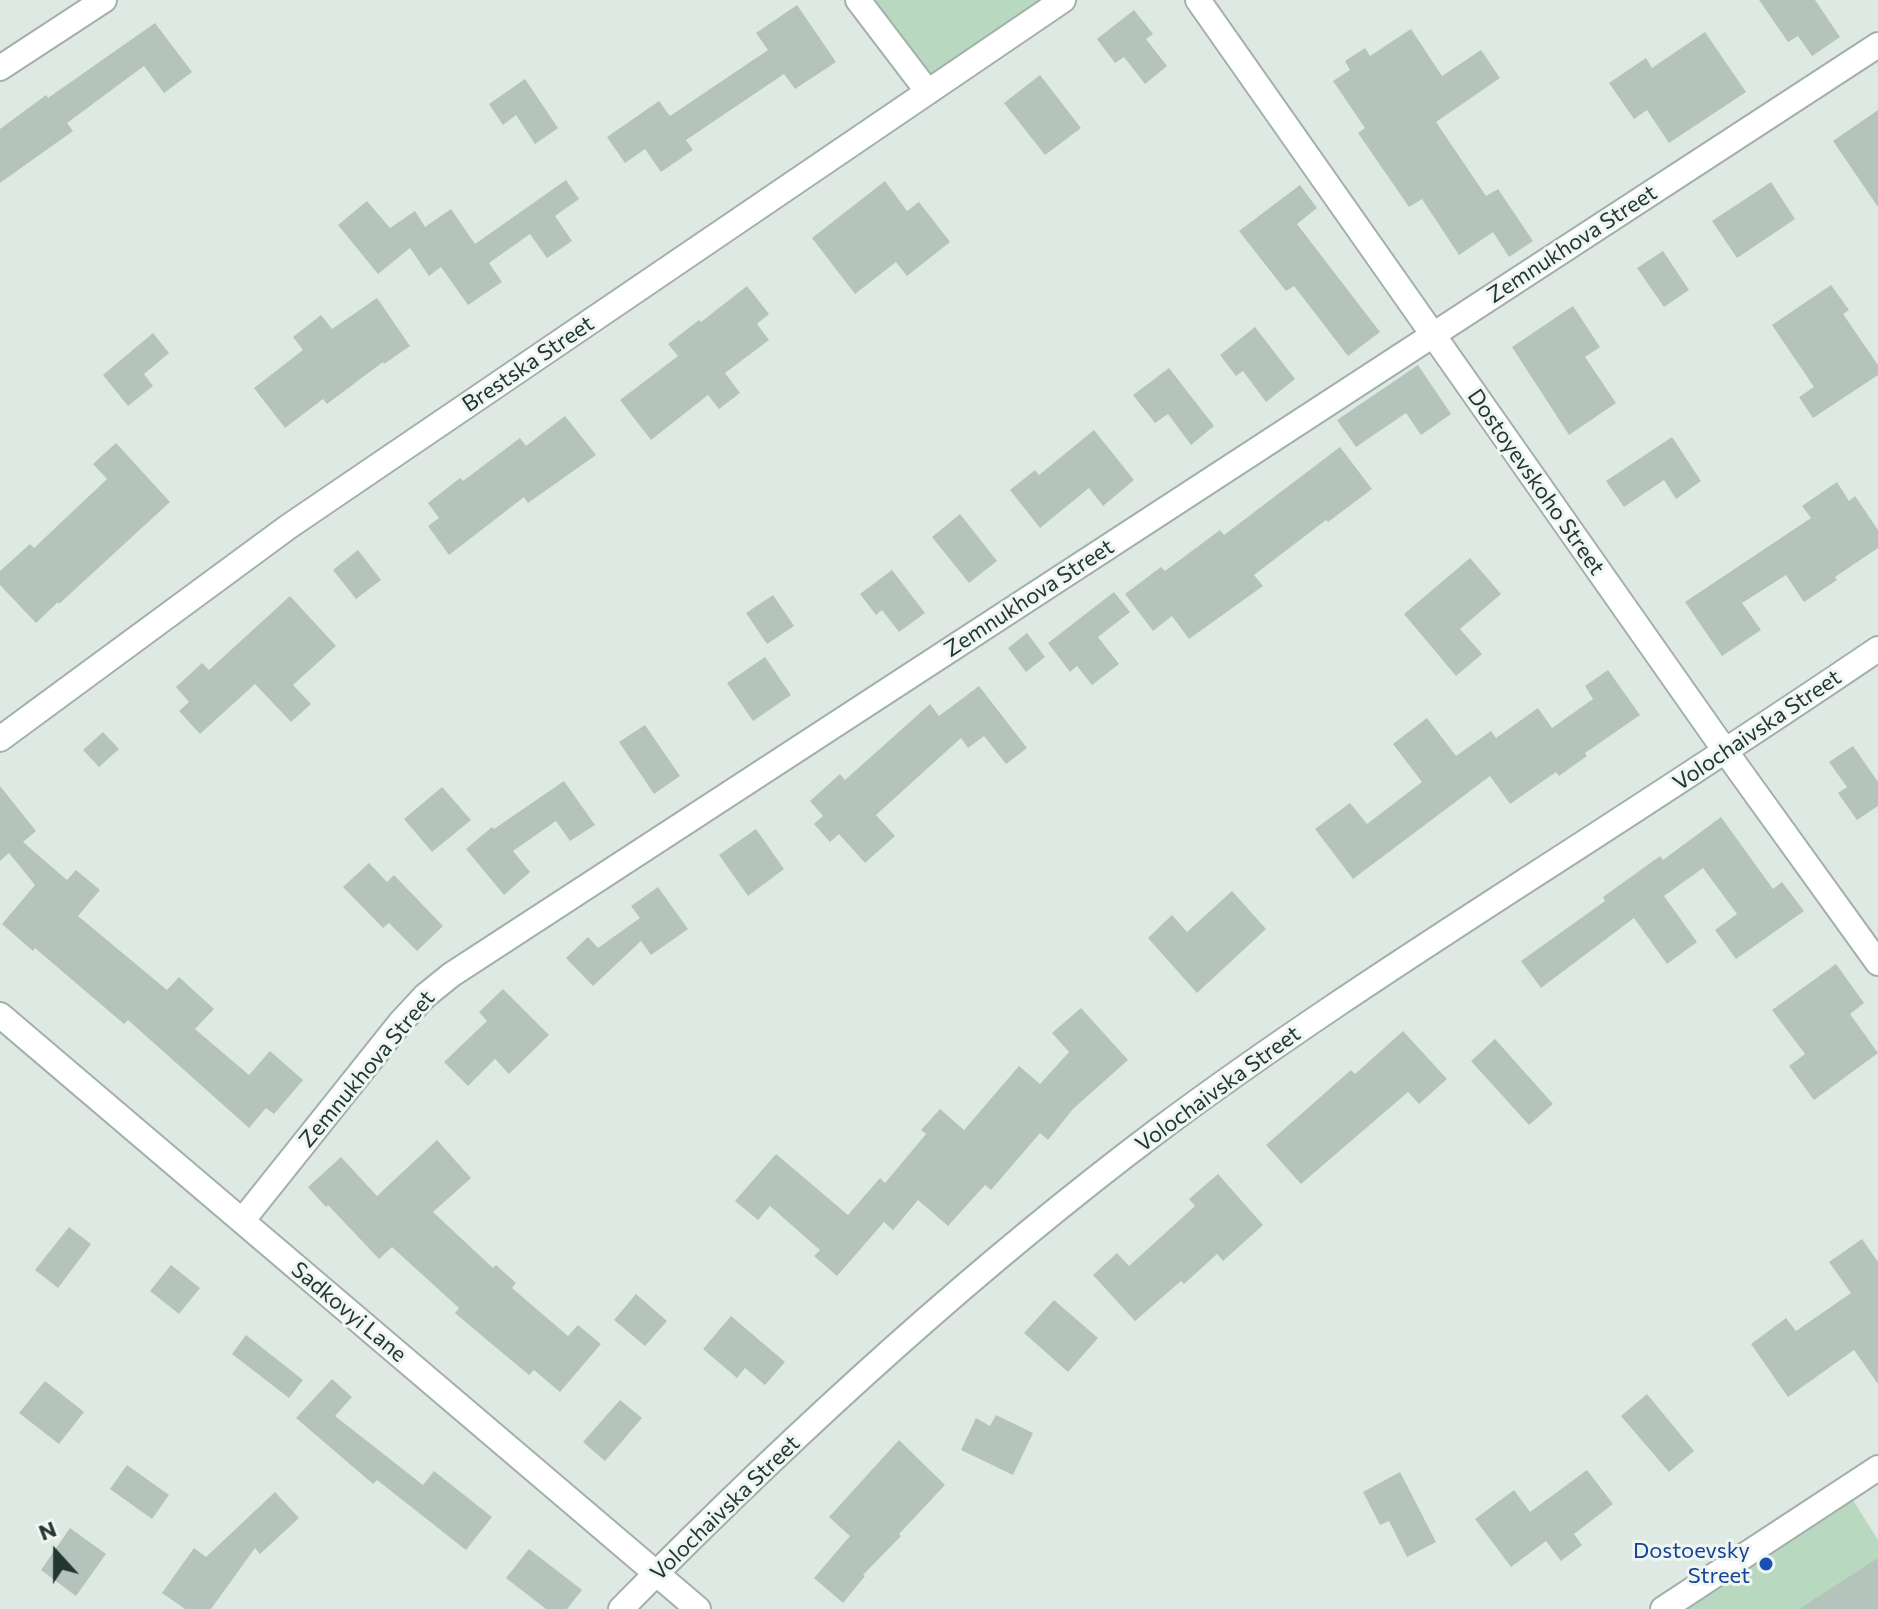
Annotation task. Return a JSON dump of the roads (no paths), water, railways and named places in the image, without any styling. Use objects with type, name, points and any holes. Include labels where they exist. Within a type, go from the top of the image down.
[{"type":"street","points":[[0,68],[104,0]]},
{"type":"street","points":[[858,0],[928,92]]},
{"type":"street","name":"Brestska Street","points":[[0,739],[288,527],[1063,0]]},
{"type":"street","name":"Dostoyevskoho Street","points":[[1198,0],[1726,752],[1878,963]]},
{"type":"street","name":"Zemnukhova Street","points":[[242,1221],[400,1023],[425,996],[451,975],[1878,45]]},
{"type":"street","name":"Volochaivska Street","points":[[621,1609],[861,1378],[995,1260],[1156,1133],[1318,1016],[1726,752],[1878,649]]},
{"type":"street","name":"Sadkovyi Lane","points":[[0,1015],[698,1609]]},
{"type":"street","points":[[1663,1609],[1878,1468]]},
{"type":"place","name":"Dostoevsky Street","points":[[1766,1564]]}]
